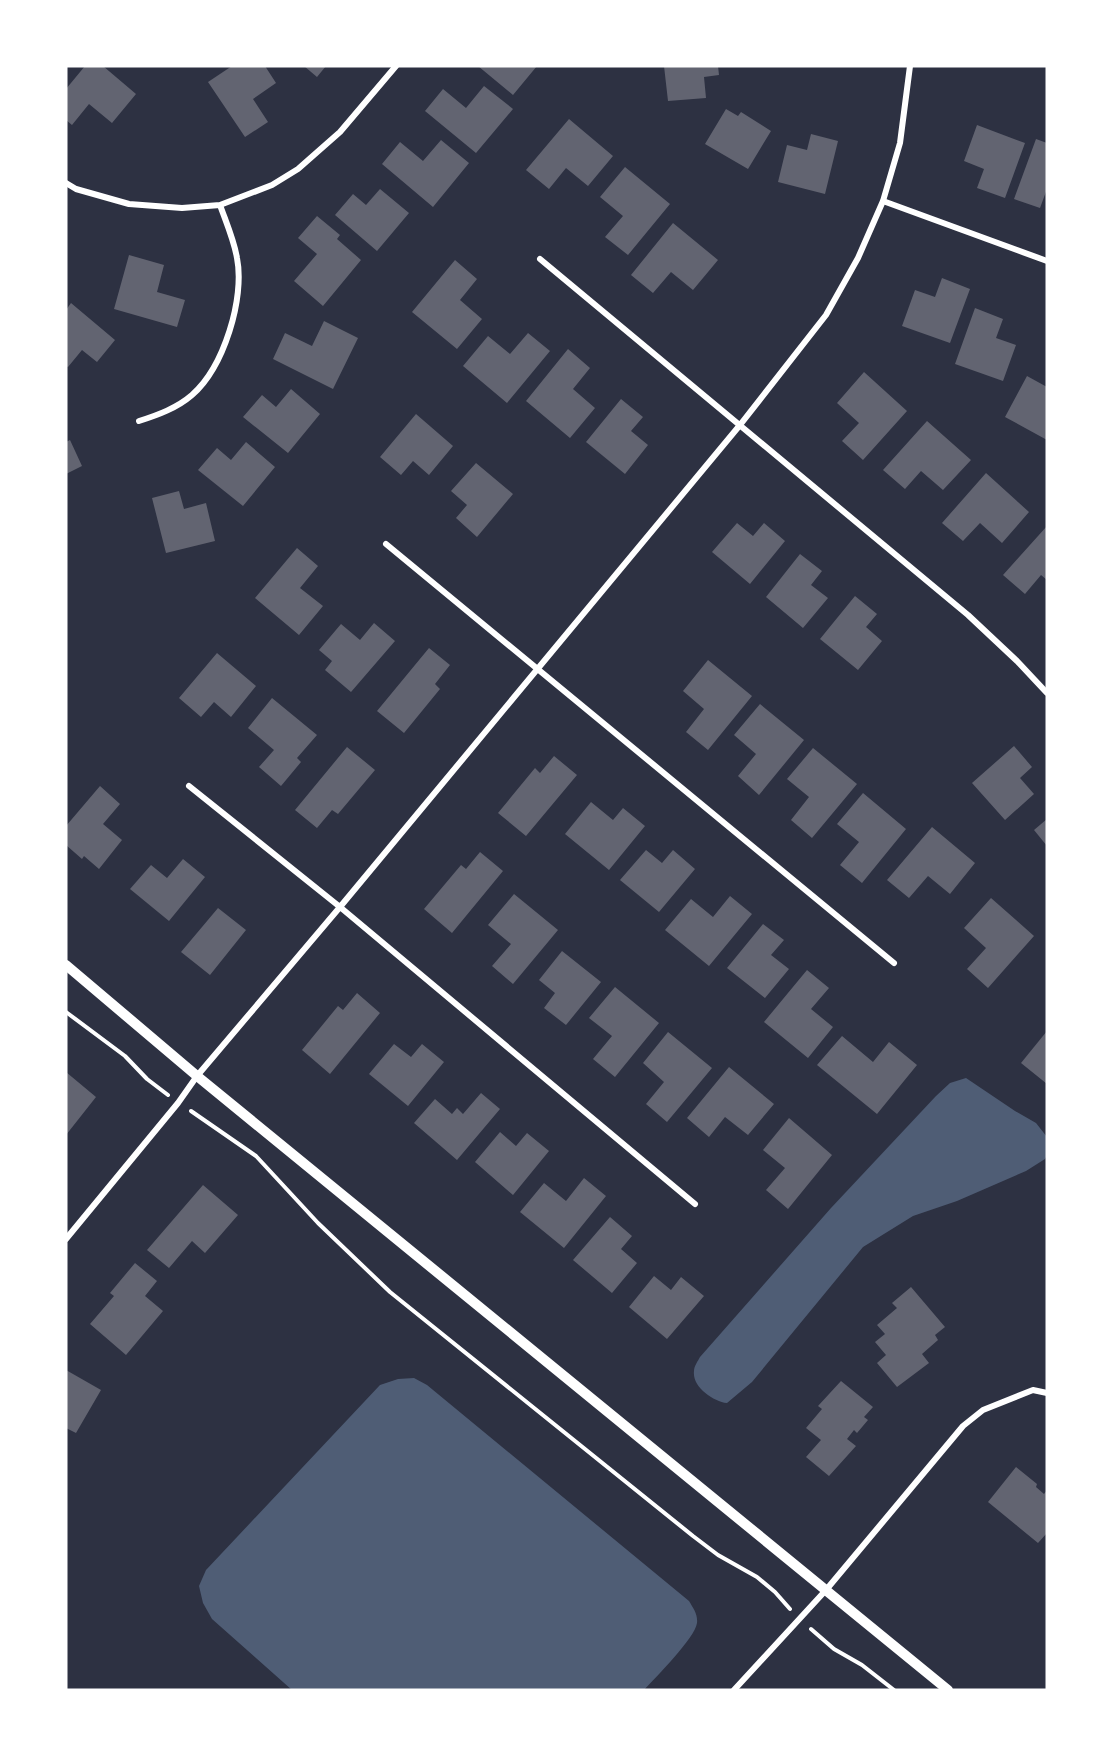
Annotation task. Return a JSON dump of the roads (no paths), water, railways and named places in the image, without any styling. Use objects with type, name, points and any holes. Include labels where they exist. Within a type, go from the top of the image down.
[{"type":"street","points":[[66,183],[76,189],[129,204],[182,208],[220,205],[272,185],[298,169],[340,132],[396,66]]},
{"type":"street","points":[[66,1239],[178,1103],[197,1076],[740,425],[826,315],[858,258],[884,201],[900,143],[910,66]]},
{"type":"street","points":[[884,201],[1047,261]]},
{"type":"street","points":[[139,421],[173,408],[193,394],[211,372],[225,343],[233,319],[238,287],[237,258],[220,205]]},
{"type":"street","points":[[540,259],[968,615],[1047,693]]},
{"type":"street","points":[[386,544],[894,963]]},
{"type":"street","points":[[189,786],[340,907],[695,1203]]},
{"type":"street","points":[[66,965],[197,1076],[948,1690]]},
{"type":"street","points":[[734,1690],[826,1590],[963,1426],[983,1410],[1023,1394],[1034,1390],[1047,1393]]},
{"type":"water","points":[[966,1078],[1036,1123],[1047,1137],[1045,1159],[1026,1171],[957,1201],[913,1216],[863,1247],[752,1382],[727,1403],[704,1392],[694,1377],[695,1367],[700,1357],[831,1208],[936,1096],[950,1083]]},
{"type":"water","points":[[414,1378],[427,1385],[689,1601],[697,1617],[695,1630],[644,1690],[292,1690],[212,1619],[203,1603],[199,1586],[206,1570],[380,1385],[398,1379]]}]
